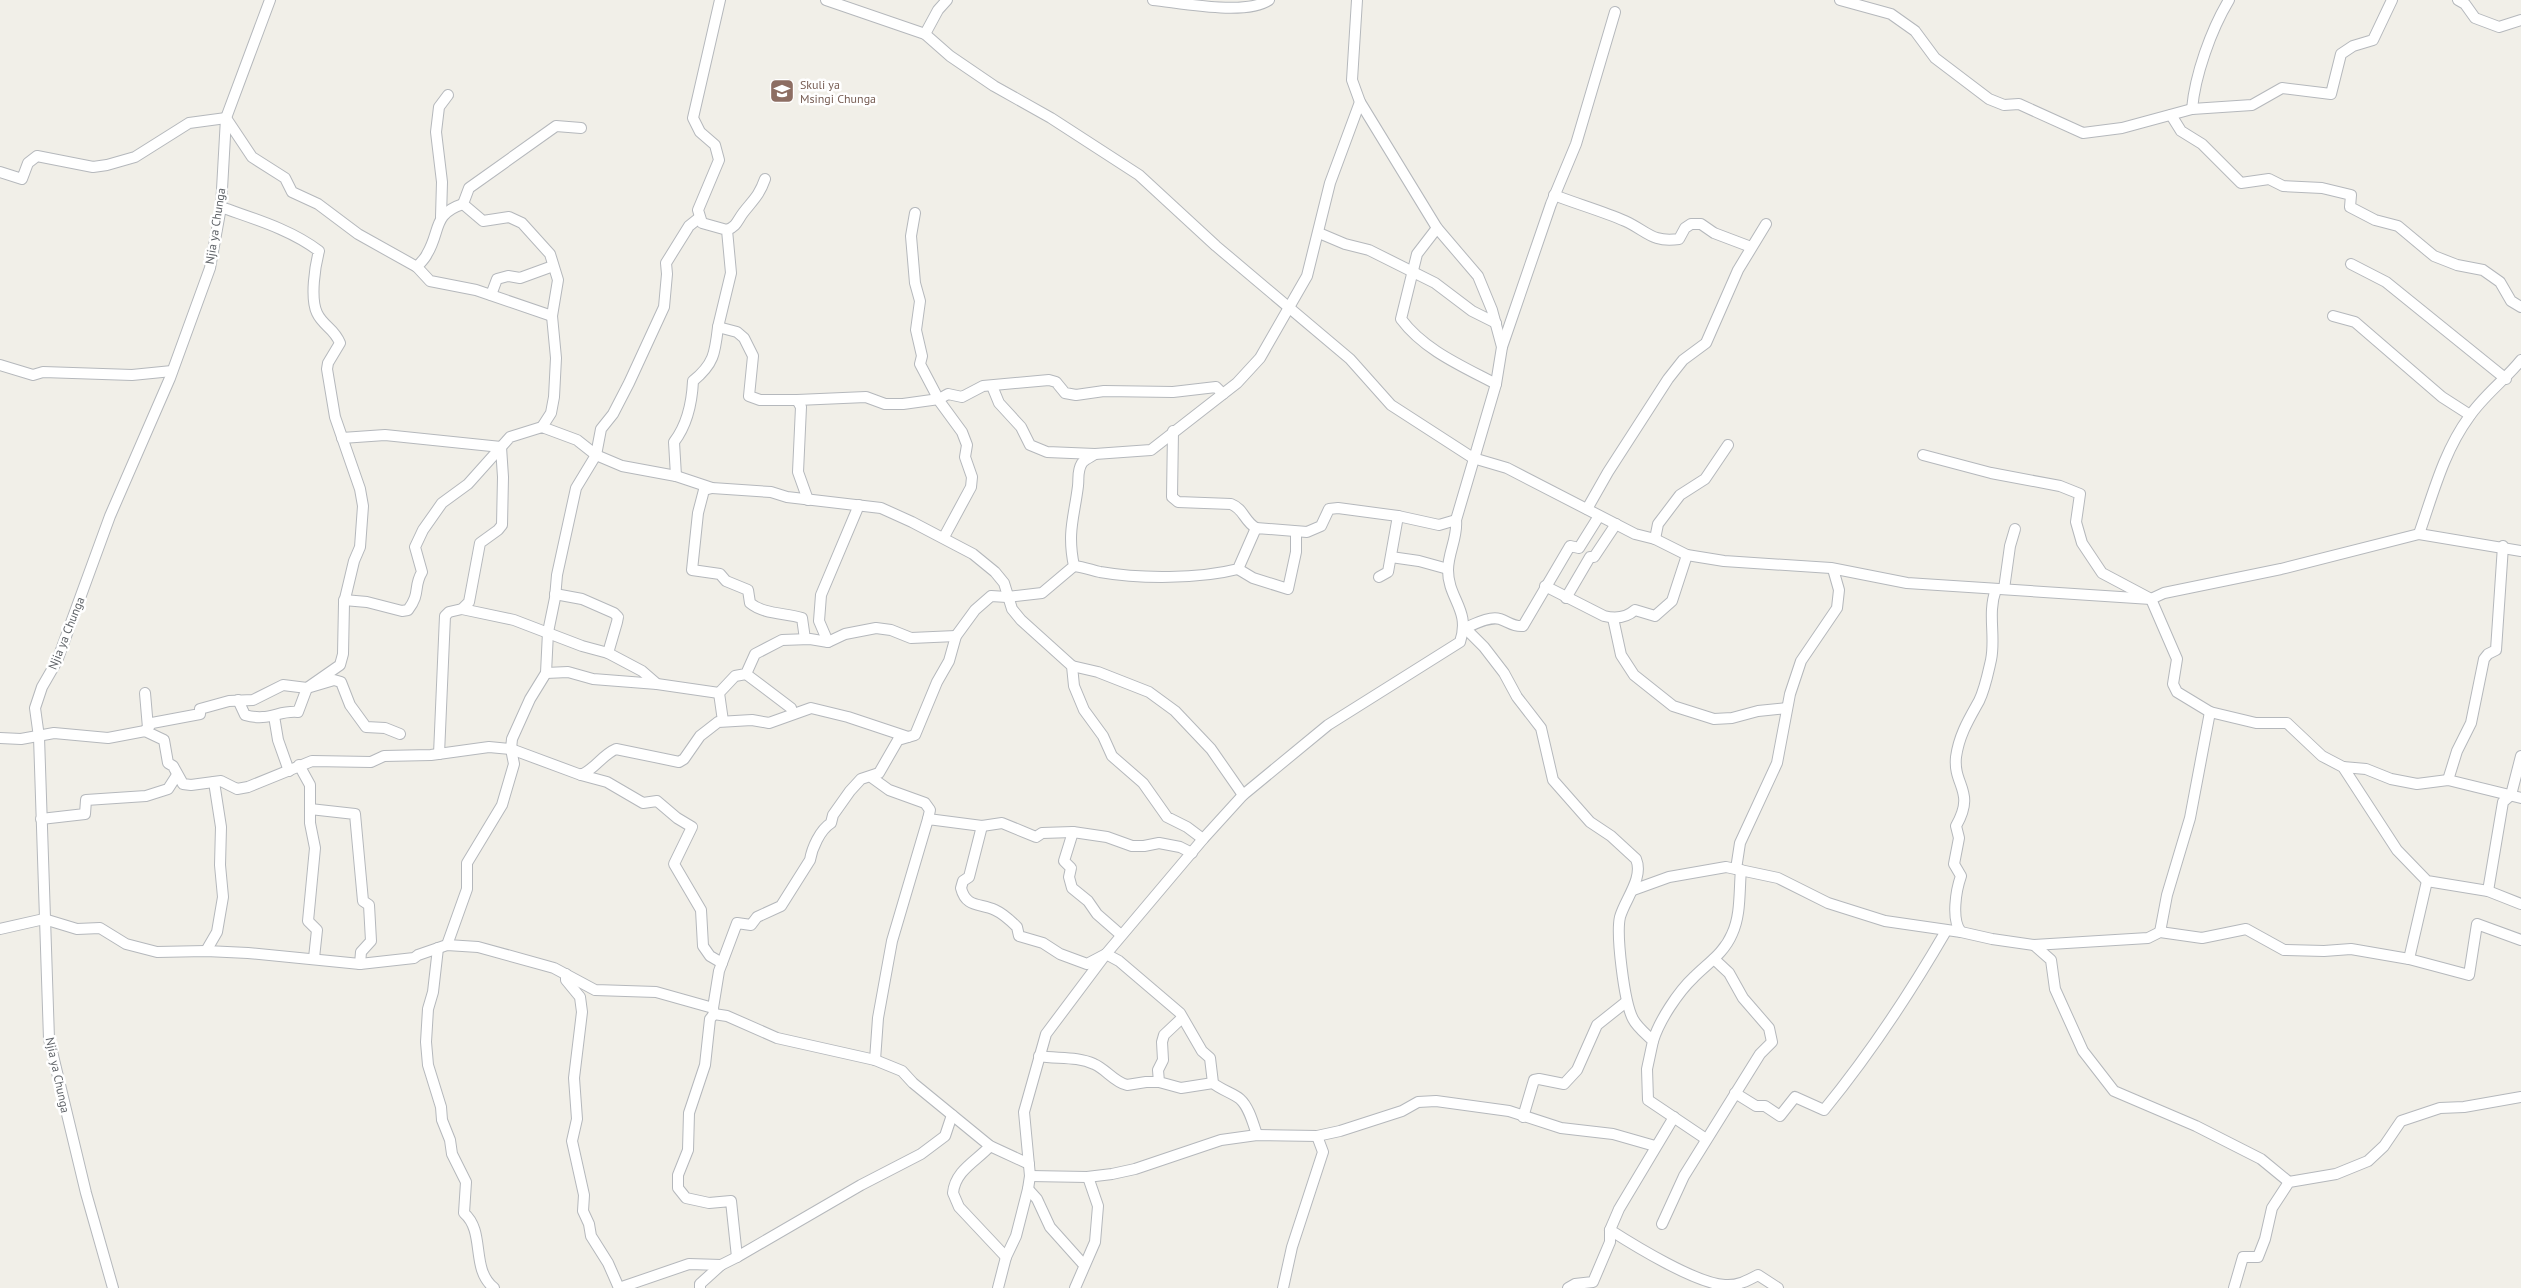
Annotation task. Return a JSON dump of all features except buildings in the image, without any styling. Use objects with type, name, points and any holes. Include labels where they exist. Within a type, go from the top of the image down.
[{"type":"street","name":"Njia ya Chunga","points":[[113,1288],[82,1174],[50,1039],[44,919],[39,736],[35,708],[42,688],[57,661],[110,516],[172,371],[210,268],[220,207],[226,118],[270,0]]},
{"type":"street","points":[[720,0],[693,118],[700,132],[715,145],[719,160],[698,210],[702,223],[728,230],[734,227],[743,213],[759,195],[765,179]]},
{"type":"street","points":[[826,0],[925,34],[950,56],[994,86],[1052,118],[1140,175],[1216,246],[1290,306],[1350,359],[1391,405],[1473,458],[1507,468],[1635,534],[1655,539],[1687,555],[1749,564],[1833,569],[1907,583],[2150,600],[2164,593],[2281,568],[2419,534],[2465,543],[2502,546],[2521,551]]},
{"type":"street","points":[[925,34],[938,10],[947,0]]},
{"type":"street","points":[[1153,0],[1229,7],[1261,6],[1269,0]]},
{"type":"street","points":[[1356,0],[1352,80],[1360,102],[1437,228],[1478,276],[1496,323],[1502,347]]},
{"type":"street","points":[[1840,0],[1890,14],[1915,31],[1935,58],[1989,99],[2004,105],[2019,104],[2082,132],[2122,128],[2192,109],[2252,105],[2282,88],[2331,94],[2341,54],[2353,46],[2373,40],[2392,0]]},
{"type":"street","points":[[2192,109],[2203,58],[2219,18],[2229,0]]},
{"type":"street","points":[[2458,0],[2465,4],[2475,18],[2500,27],[2521,20]]},
{"type":"street","points":[[998,1288],[1006,1257],[1016,1236],[1028,1189],[1030,1176],[1024,1112],[1046,1034],[1106,954],[1203,839],[1243,796],[1307,740],[1460,642],[1465,628],[1462,613],[1450,586],[1448,569],[1457,528],[1456,520],[1496,384],[1502,347],[1554,195],[1576,144],[1615,12]]},
{"type":"street","points":[[417,267],[427,254],[441,217],[442,182],[436,132],[439,107],[448,95]]},
{"type":"street","points":[[992,386],[999,403],[1020,428],[1030,445],[1047,452],[1095,454],[1151,450],[1223,394],[1260,358],[1307,276],[1330,183],[1360,102]]},
{"type":"street","points":[[2171,115],[2181,131],[2202,144],[2242,183],[2269,178],[2284,186],[2322,188],[2351,195],[2350,206],[2375,220],[2398,226],[2434,256],[2457,265],[2483,270],[2500,282],[2511,301],[2521,308]]},
{"type":"street","points":[[0,172],[22,179],[28,163],[37,156],[93,167],[107,165],[135,157],[189,123],[226,118],[252,157],[285,178],[292,192],[318,204],[358,234],[417,267],[430,281],[491,295],[552,316]]},
{"type":"street","points":[[441,217],[452,208],[463,204],[469,188],[556,126],[581,128]]},
{"type":"street","points":[[1554,195],[1625,221],[1655,239],[1664,241],[1679,239],[1685,228],[1691,224],[1701,224],[1714,233],[1751,247]]},
{"type":"street","points":[[463,204],[466,209],[483,221],[508,217],[522,223],[550,254],[558,280],[552,316],[556,358],[554,397],[551,413],[542,427]]},
{"type":"street","points":[[220,207],[282,230],[307,242],[319,251],[314,271],[316,312],[325,324],[336,332],[340,343],[326,370],[335,417],[360,489],[363,506],[360,547],[354,561],[344,600],[343,654],[340,665],[307,688],[298,712],[290,711],[259,719],[246,715],[238,700]]},
{"type":"street","points":[[915,213],[910,236],[915,283],[920,301],[917,339],[922,356],[922,370],[962,432],[967,445],[965,457],[972,477],[971,487],[944,537]]},
{"type":"street","points":[[494,1288],[485,1281],[478,1256],[475,1228],[472,1219],[464,1213],[466,1182],[452,1154],[450,1140],[442,1120],[441,1106],[428,1066],[426,1042],[428,1009],[443,946],[467,890],[467,863],[502,805],[514,764],[511,749],[512,739],[530,699],[546,672],[548,632],[557,575],[576,488],[596,455],[605,421],[612,414],[629,383],[664,307],[666,263],[689,226],[699,218]]},
{"type":"street","points":[[1587,509],[1608,472],[1668,379],[1682,360],[1706,343],[1718,313],[1751,247],[1766,224]]},
{"type":"street","points":[[1437,228],[1417,254],[1400,319],[1409,330],[1441,355],[1496,384]]},
{"type":"street","points":[[676,476],[674,442],[680,434],[690,406],[693,381],[706,371],[714,356],[718,327],[731,272],[728,230]]},
{"type":"street","points":[[1319,233],[1345,244],[1369,250],[1435,283],[1472,311],[1496,323]]},
{"type":"street","points":[[2352,264],[2386,282],[2506,379]]},
{"type":"street","points":[[491,295],[497,279],[508,276],[520,278],[553,266]]},
{"type":"street","points":[[2333,316],[2355,322],[2442,397],[2470,415]]},
{"type":"street","points":[[718,327],[737,332],[744,338],[753,356],[754,365],[748,388],[749,396],[760,400],[866,397],[885,404],[939,399],[948,394],[962,397],[975,389],[1050,380],[1056,382],[1065,393],[1076,395],[1104,391],[1173,392],[1202,387],[1216,387],[1223,394]]},
{"type":"street","points":[[2419,534],[2456,436],[2470,415],[2506,379],[2521,360]]},
{"type":"street","points":[[0,365],[32,375],[42,372],[132,375],[172,371]]},
{"type":"street","points":[[796,400],[801,407],[798,472],[808,500]]},
{"type":"street","points":[[344,600],[367,602],[402,611],[408,610],[417,595],[417,582],[422,572],[415,548],[423,530],[442,504],[468,484],[510,437],[542,427],[577,440],[596,455],[622,466],[676,476],[712,488],[771,492],[808,500],[882,508],[944,537],[973,554],[995,572],[1004,583],[1012,609],[1021,620],[1072,666],[1149,692],[1175,711],[1211,749],[1243,796]]},
{"type":"street","points":[[1173,431],[1172,497],[1178,502],[1231,504],[1238,506],[1248,523],[1256,528],[1307,532],[1321,526],[1329,509],[1338,508],[1398,516],[1439,525],[1456,520]]},
{"type":"street","points":[[342,438],[385,435],[501,447]]},
{"type":"street","points":[[1655,539],[1658,524],[1680,495],[1705,478],[1728,445]]},
{"type":"street","points":[[462,609],[469,602],[480,543],[502,525],[501,447]]},
{"type":"street","points":[[1074,566],[1070,548],[1070,525],[1078,485],[1078,472],[1083,462],[1095,454]]},
{"type":"street","points":[[1923,456],[1991,473],[2060,486],[2080,494],[2076,522],[2082,544],[2102,573],[2150,600],[2177,659],[2173,684],[2177,692],[2210,712],[2256,723],[2287,723],[2322,756],[2343,767],[2366,770],[2391,779],[2417,784],[2448,780],[2516,797]]},
{"type":"street","points":[[712,488],[704,490],[698,513],[692,570],[720,574],[726,581],[748,590],[750,603],[758,610],[781,612],[802,618],[804,638]]},
{"type":"street","points":[[828,642],[819,621],[821,595],[859,505]]},
{"type":"street","points":[[1379,577],[1388,572],[1398,516]]},
{"type":"street","points":[[1465,628],[1488,619],[1500,619],[1509,624],[1523,626],[1570,546],[1579,548],[1599,516]]},
{"type":"street","points":[[1566,598],[1590,557],[1594,557],[1616,524]]},
{"type":"street","points":[[1238,569],[1256,528]]},
{"type":"street","points":[[1961,932],[1956,926],[1957,888],[1960,876],[1954,864],[1959,838],[1956,826],[1962,816],[1965,796],[1963,786],[1957,776],[1956,758],[1966,721],[1983,691],[1991,661],[1990,620],[1992,601],[2000,589],[2015,528]]},
{"type":"street","points":[[1074,566],[1128,576],[1198,576],[1238,569],[1252,578],[1288,589],[1296,552],[1296,532]]},
{"type":"street","points":[[2448,780],[2457,751],[2471,724],[2484,659],[2488,654],[2496,650],[2502,546]]},
{"type":"street","points":[[1545,586],[1566,598],[1613,618],[1630,614],[1635,610],[1654,616],[1672,601],[1687,555]]},
{"type":"street","points":[[1391,557],[1419,561],[1448,569]]},
{"type":"street","points":[[737,1257],[731,1200],[709,1203],[686,1198],[678,1188],[678,1175],[688,1150],[689,1113],[706,1065],[710,1019],[714,1011],[722,963],[737,923],[751,925],[757,917],[781,906],[792,892],[837,808],[862,779],[879,773],[898,740],[915,735],[937,682],[950,661],[956,636],[975,610],[991,596],[1007,597],[1042,593],[1074,566]]},
{"type":"street","points":[[1706,1139],[1648,1100],[1647,1069],[1653,1042],[1656,1030],[1669,1009],[1692,978],[1724,949],[1738,919],[1740,843],[1777,763],[1787,708],[1801,661],[1837,608],[1839,590],[1833,569]]},
{"type":"street","points":[[555,594],[582,599],[614,613],[618,617],[608,653]]},
{"type":"street","points":[[439,754],[445,616],[449,612],[462,609],[514,620],[582,646],[608,653],[642,671],[656,684]]},
{"type":"street","points":[[1613,618],[1621,655],[1634,675],[1673,706],[1699,712],[1714,719],[1732,718],[1758,711],[1787,708]]},
{"type":"street","points":[[746,674],[755,654],[782,640],[804,638],[828,642],[845,634],[876,628],[892,630],[912,638],[956,636]]},
{"type":"street","points":[[1465,628],[1489,653],[1532,719],[1541,728],[1554,780],[1590,822],[1611,836],[1636,858],[1638,863],[1633,890],[1620,918],[1622,978],[1626,1002],[1633,1020],[1653,1042]]},
{"type":"street","points":[[1072,666],[1074,686],[1084,710],[1103,736],[1112,756],[1143,783],[1167,817],[1187,827],[1203,839]]},
{"type":"street","points":[[546,672],[568,672],[593,679],[656,684],[719,693]]},
{"type":"street","points":[[719,693],[735,676],[746,674],[791,708],[793,714]]},
{"type":"street","points":[[0,738],[39,736],[54,733],[108,738],[146,729],[152,723],[200,714],[200,709],[238,700],[253,700],[283,685],[307,688],[334,680],[341,682],[350,705],[366,727],[385,728],[400,734]]},
{"type":"street","points":[[145,693],[146,729]]},
{"type":"street","points":[[719,693],[723,721]]},
{"type":"street","points":[[581,774],[597,764],[609,752],[616,750],[679,762],[684,759],[708,728],[723,721],[745,722],[752,720],[769,723],[811,708],[823,710],[908,737]]},
{"type":"street","points":[[2160,932],[2167,895],[2190,818],[2210,712]]},
{"type":"street","points":[[274,716],[278,740],[289,771]]},
{"type":"street","points":[[146,729],[164,740],[168,763],[173,766],[183,784],[226,782],[230,787],[237,789],[312,761],[371,762],[384,756],[439,754],[489,747],[511,749],[607,782],[643,802],[657,801],[677,818],[692,827],[674,864],[702,910],[703,946],[710,956],[722,963]]},
{"type":"street","points":[[2516,797],[2521,756]]},
{"type":"street","points":[[299,765],[310,785],[310,823],[315,860],[308,921],[317,930],[314,958]]},
{"type":"street","points":[[2343,767],[2396,850],[2427,881],[2488,891],[2521,904]]},
{"type":"street","points":[[41,819],[85,814],[86,800],[146,796],[168,789],[177,775]]},
{"type":"street","points":[[871,777],[889,790],[925,804],[930,810],[892,941],[878,1018],[875,1060]]},
{"type":"street","points":[[206,951],[217,932],[223,897],[220,865],[221,827],[214,782]]},
{"type":"street","points":[[2488,891],[2503,802],[2516,797]]},
{"type":"street","points":[[310,809],[355,814],[363,901],[369,906],[371,929],[371,941],[362,952],[360,964]]},
{"type":"street","points":[[928,818],[982,826],[1002,823],[1036,837],[1042,833],[1073,832],[1107,837],[1132,846],[1159,843],[1180,847],[1192,853]]},
{"type":"street","points":[[982,826],[970,872],[960,888],[968,902],[974,906],[994,909],[1018,927],[1019,936],[1043,943],[1078,962],[1087,964],[1106,954]]},
{"type":"street","points":[[1073,832],[1064,861],[1070,868],[1069,877],[1072,888],[1088,900],[1097,914],[1121,936]]},
{"type":"street","points":[[1633,890],[1669,877],[1726,867],[1778,878],[1828,904],[1885,921],[1961,932],[1992,939],[2034,945],[2148,938],[2160,932],[2202,938],[2246,929],[2284,950],[2324,951],[2351,949],[2409,959],[2469,975],[2477,924],[2521,940]]},
{"type":"street","points":[[2409,959],[2427,881]]},
{"type":"street","points":[[0,928],[44,919],[77,929],[100,928],[126,944],[157,952],[206,951],[248,953],[282,958],[314,958],[360,964],[414,958],[443,946],[478,947],[566,974],[595,990],[656,992],[714,1011],[777,1038],[875,1060],[902,1070],[913,1083],[990,1146],[1029,1164]]},
{"type":"street","points":[[1735,1093],[1756,1106],[1765,1106],[1780,1116],[1795,1097],[1824,1110],[1847,1081],[1925,968],[1946,931]]},
{"type":"street","points":[[2034,945],[2051,960],[2055,989],[2083,1051],[2114,1090],[2196,1126],[2261,1159],[2289,1182]]},
{"type":"street","points":[[1106,954],[1119,960],[1182,1018],[1202,1051],[1210,1058],[1213,1083],[1223,1091],[1240,1098],[1250,1114],[1257,1135]]},
{"type":"street","points":[[1662,1224],[1684,1176],[1760,1054],[1769,1047],[1772,1036],[1769,1028],[1743,998],[1729,974],[1714,959]]},
{"type":"street","points":[[566,974],[566,980],[580,997],[582,1012],[574,1078],[577,1119],[572,1141],[584,1196],[583,1210],[589,1224],[591,1236],[619,1288],[689,1264],[721,1265]]},
{"type":"street","points":[[1523,1116],[1534,1080],[1539,1078],[1564,1084],[1577,1070],[1597,1025],[1626,1002]]},
{"type":"street","points":[[1159,1082],[1158,1070],[1163,1060],[1162,1042],[1164,1035],[1182,1018]]},
{"type":"street","points":[[1039,1056],[1058,1059],[1078,1058],[1095,1064],[1127,1085],[1159,1082],[1181,1088],[1213,1083]]},
{"type":"street","points":[[2234,1288],[2243,1258],[2258,1257],[2265,1239],[2272,1208],[2289,1182],[2336,1174],[2368,1161],[2384,1146],[2401,1121],[2440,1108],[2464,1107],[2521,1097]]},
{"type":"street","points":[[1030,1176],[1088,1177],[1135,1169],[1220,1140],[1257,1135],[1317,1136],[1340,1131],[1394,1114],[1418,1102],[1436,1101],[1509,1111],[1561,1128],[1613,1134],[1655,1146]]},
{"type":"street","points":[[700,1288],[700,1284],[721,1265],[860,1185],[922,1154],[945,1136],[952,1115]]},
{"type":"street","points":[[1568,1288],[1575,1284],[1593,1282],[1610,1242],[1610,1230],[1619,1209],[1674,1117]]},
{"type":"street","points":[[1283,1288],[1292,1247],[1323,1152],[1317,1136]]},
{"type":"street","points":[[990,1146],[985,1152],[976,1157],[961,1174],[954,1192],[959,1207],[1006,1257]]},
{"type":"street","points":[[1074,1288],[1095,1242],[1098,1206],[1088,1177]]},
{"type":"street","points":[[1028,1189],[1037,1199],[1050,1227],[1084,1265]]},
{"type":"street","points":[[1610,1230],[1672,1266],[1723,1286],[1738,1285],[1758,1276],[1778,1288]]},
{"type":"place","name":"Skuli ya Msingi Chunga","points":[[782,91]]}]
